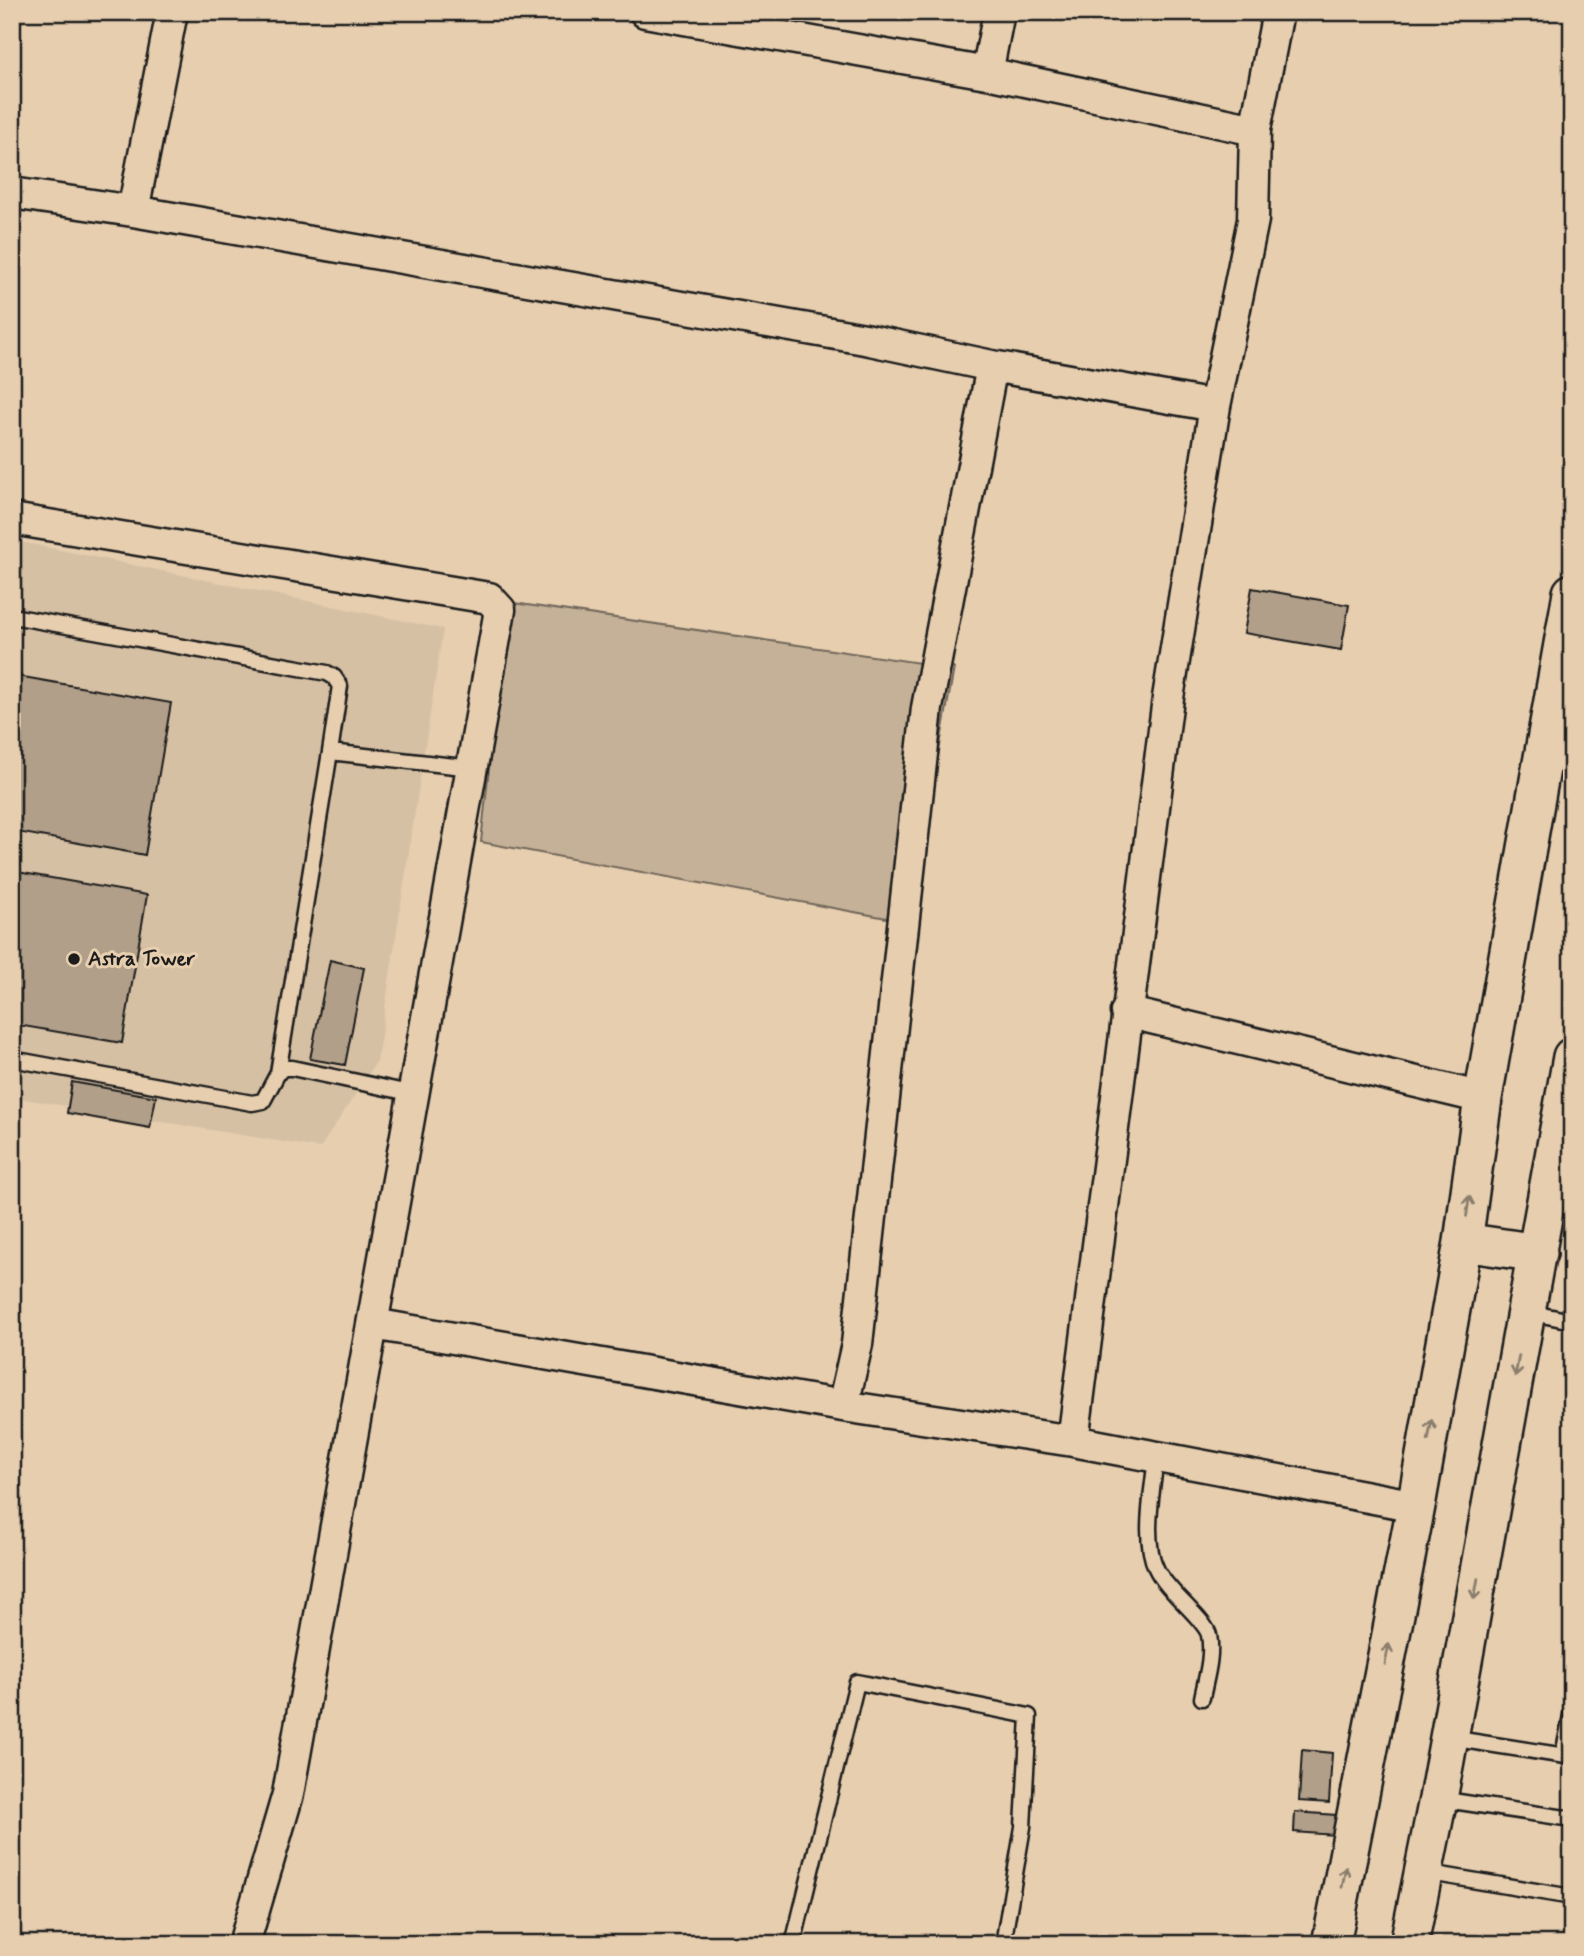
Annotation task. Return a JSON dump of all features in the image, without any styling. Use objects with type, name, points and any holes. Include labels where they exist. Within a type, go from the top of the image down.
[{"type":"street","points":[[133,211],[172,12]]},
{"type":"street","points":[[645,12],[987,73],[1255,130]]},
{"type":"street","points":[[987,73],[999,12]]},
{"type":"street","points":[[1073,1441],[1168,698],[1215,406],[1253,220],[1255,130],[1278,12]]},
{"type":"street","points":[[12,193],[133,211],[865,339],[992,366],[1215,406]]},
{"type":"street","points":[[843,1406],[857,1344],[927,708],[992,366]]},
{"type":"street","points":[[12,519],[489,598],[500,610],[288,1794],[244,1944]]},
{"type":"street","points":[[1331,1944],[1416,1506],[1463,1242],[1483,1098],[1572,593]]},
{"type":"street","points":[[1126,1012],[1483,1098]]},
{"type":"street","points":[[1409,1944],[1538,1253],[1555,1187],[1572,1057]]},
{"type":"street","points":[[1463,1242],[1538,1253]]},
{"type":"street","points":[[373,1324],[843,1406],[1073,1441],[1416,1506]]},
{"type":"lane","points":[[12,616],[327,673],[340,686],[278,1073],[263,1101],[252,1102],[12,1059]]},
{"type":"lane","points":[[330,752],[472,768]]},
{"type":"lane","points":[[278,1073],[283,1068],[292,1068],[414,1094]]},
{"type":"lane","points":[[1527,1312],[1572,1321]]},
{"type":"lane","points":[[1156,1457],[1149,1539],[1155,1567],[1168,1589],[1209,1632],[1210,1659],[1202,1698]]},
{"type":"lane","points":[[793,1944],[857,1682],[1029,1716],[1023,1827],[1003,1944]]},
{"type":"lane","points":[[1449,1738],[1568,1756],[1572,1711]]},
{"type":"lane","points":[[1438,1799],[1572,1819]]},
{"type":"lane","points":[[1423,1872],[1572,1897]]},
{"type":"shaded area","name":"Astra Tower","points":[[12,540],[443,629],[377,1061],[320,1148],[12,1097]]},
{"type":"shaded area","points":[[507,602],[954,668],[908,922],[481,842]]},
{"type":"building","points":[[1252,588],[1349,605],[1341,650],[1244,633]]},
{"type":"building","points":[[12,675],[171,703],[145,855],[12,831]]},
{"type":"building","name":"Astra Tower","points":[[12,871],[147,895],[122,1043],[12,1024]]},
{"type":"building","points":[[330,960],[364,968],[345,1065],[310,1059]]},
{"type":"building","points":[[72,1082],[156,1097],[150,1128],[67,1113]]},
{"type":"building","points":[[1302,1750],[1332,1753],[1329,1803],[1299,1801]]},
{"type":"building","points":[[1295,1812],[1336,1815],[1335,1835],[1294,1832]]},
{"type":"place","name":"Astra Tower","points":[[74,959]]}]
